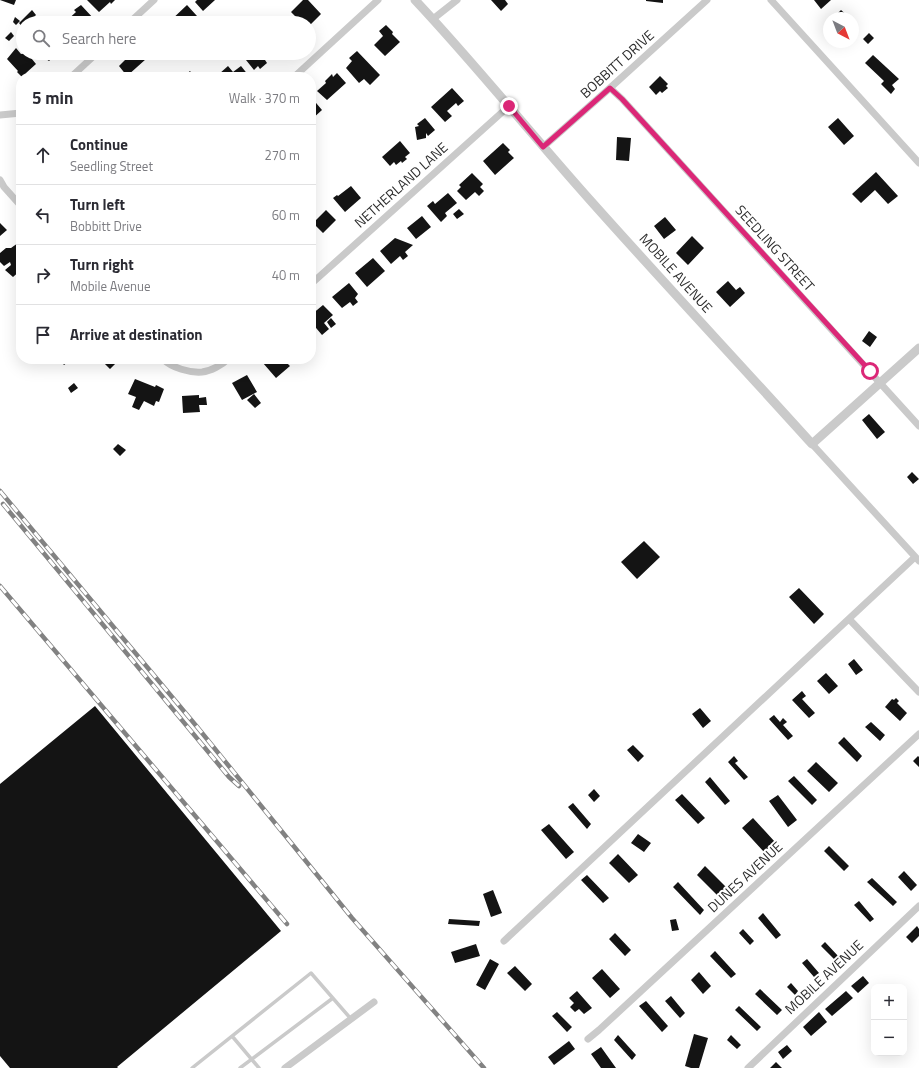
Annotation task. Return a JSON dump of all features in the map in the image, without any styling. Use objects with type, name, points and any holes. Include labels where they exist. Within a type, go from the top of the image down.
[{"type":"street","points":[[137,16],[154,0]]},
{"type":"street","points":[[316,57],[378,0]]},
{"type":"street","name":"MOBILE AVENUE","points":[[415,0],[591,201],[917,559]]},
{"type":"street","points":[[433,19],[457,0]]},
{"type":"street","name":"BOBBITT DRIVE","points":[[543,147],[707,0]]},
{"type":"street","points":[[771,0],[919,163]]},
{"type":"street","points":[[76,72],[89,60]]},
{"type":"street","points":[[299,72],[313,60]]},
{"type":"street","name":"SEEDLING STREET","points":[[610,88],[622,99],[919,426]]},
{"type":"street","name":"NETHERLAND LANE","points":[[316,280],[509,106]]},
{"type":"street","points":[[0,115],[16,113]]},
{"type":"street","points":[[0,180],[16,200]]},
{"type":"street","points":[[812,444],[919,348]]},
{"type":"street","points":[[168,364],[181,369],[202,372],[223,364]]},
{"type":"street","points":[[504,941],[849,619],[917,559]]},
{"type":"street","points":[[849,619],[919,692]]},
{"type":"street","name":"DUNES AVENUE","points":[[588,1039],[919,734]]},
{"type":"street","name":"MOBILE AVENUE","points":[[748,1068],[919,906]]},
{"type":"street","points":[[285,1068],[374,1002]]},
{"type":"lane","points":[[192,1068],[311,973],[351,1019]]},
{"type":"lane","points":[[240,1068],[333,998]]},
{"type":"lane","points":[[232,1036],[259,1068]]},
{"type":"building","points":[[0,0],[16,0],[14,5]]},
{"type":"building","points":[[87,0],[115,0],[111,4],[110,2],[99,12]]},
{"type":"building","points":[[197,0],[215,0],[203,11],[195,2]]},
{"type":"building","points":[[303,0],[308,0],[321,14],[316,19],[316,16],[295,16],[291,12]]},
{"type":"building","points":[[491,0],[505,0],[508,4],[501,11]]},
{"type":"building","points":[[663,0],[663,3],[646,1]]},
{"type":"building","points":[[814,0],[831,0],[821,9]]},
{"type":"building","points":[[81,5],[91,16],[72,16],[76,12],[74,10]]},
{"type":"building","points":[[187,5],[197,16],[175,16]]},
{"type":"building","points":[[32,10],[36,15],[35,16],[26,16]]},
{"type":"building","points":[[15,17],[16,25],[13,22]]},
{"type":"building","points":[[386,25],[400,42],[385,56],[374,45],[383,36],[379,31]]},
{"type":"building","points":[[11,32],[14,36],[9,41],[5,38]]},
{"type":"building","points":[[869,33],[874,38],[868,44],[863,39]]},
{"type":"building","points":[[16,48],[16,60],[33,60],[36,64],[27,72],[17,72],[18,71],[7,59]]},
{"type":"building","points":[[357,51],[380,75],[370,85],[364,79],[359,83],[346,68],[352,61],[349,58]]},
{"type":"building","points":[[873,55],[899,79],[892,85],[895,89],[891,94],[881,84],[884,81],[865,63]]},
{"type":"building","points":[[125,60],[145,60],[131,72],[124,72],[119,66]]},
{"type":"building","points":[[246,60],[265,60],[267,63],[260,69],[258,66],[254,70]]},
{"type":"building","points":[[228,66],[233,72],[221,72]]},
{"type":"building","points":[[241,66],[246,72],[233,72]]},
{"type":"building","points":[[337,73],[346,83],[327,100],[317,91],[326,83],[325,81],[332,74],[333,77]]},
{"type":"building","points":[[660,76],[668,84],[666,86],[668,88],[662,93],[660,91],[656,95],[649,87]]},
{"type":"building","points":[[452,88],[464,101],[458,106],[456,103],[447,111],[452,116],[445,122],[431,107]]},
{"type":"building","points":[[316,103],[322,110],[316,115]]},
{"type":"building","points":[[425,118],[435,130],[428,136],[426,133],[426,138],[417,140],[415,127],[419,126],[417,124]]},
{"type":"building","points":[[838,118],[854,136],[844,145],[828,127]]},
{"type":"building","points":[[617,137],[631,138],[629,161],[616,160]]},
{"type":"building","points":[[400,141],[410,153],[405,157],[407,159],[402,163],[401,161],[396,165],[394,162],[390,166],[382,157]]},
{"type":"building","points":[[503,143],[510,150],[508,152],[514,158],[495,175],[483,161]]},
{"type":"building","points":[[876,172],[898,196],[888,204],[875,190],[861,203],[852,194]]},
{"type":"building","points":[[472,173],[483,184],[480,187],[484,191],[479,196],[475,192],[466,200],[457,191],[461,187],[459,185]]},
{"type":"building","points":[[351,186],[361,198],[345,212],[333,198]]},
{"type":"building","points":[[448,193],[457,203],[445,213],[447,216],[441,222],[427,206],[433,201],[435,204]]},
{"type":"building","points":[[459,209],[464,214],[457,219],[453,214]]},
{"type":"building","points":[[326,210],[336,220],[323,233],[316,226],[316,220]]},
{"type":"building","points":[[422,216],[431,227],[416,239],[407,228]]},
{"type":"building","points":[[665,217],[676,230],[664,239],[654,226]]},
{"type":"building","points":[[0,223],[7,230],[0,236]]},
{"type":"building","points":[[692,236],[704,248],[688,265],[676,253]]},
{"type":"building","points":[[395,238],[413,245],[405,252],[408,256],[403,260],[400,256],[391,264],[380,251]]},
{"type":"building","points":[[16,244],[16,274],[13,277],[5,270],[11,265],[10,262],[4,266],[0,262],[0,253],[6,248],[11,248]]},
{"type":"building","points":[[373,258],[385,271],[367,287],[355,273]]},
{"type":"building","points":[[728,281],[736,290],[740,287],[745,293],[730,307],[716,292]]},
{"type":"building","points":[[349,283],[358,294],[355,298],[358,302],[353,306],[350,302],[342,308],[332,297]]},
{"type":"building","points":[[323,305],[333,315],[324,323],[329,329],[322,335],[316,328],[316,311]]},
{"type":"building","points":[[331,318],[336,324],[331,328],[327,322]]},
{"type":"building","points":[[869,331],[877,337],[870,347],[862,341]]},
{"type":"building","points":[[105,364],[115,364],[110,369]]},
{"type":"building","points":[[264,364],[288,364],[290,366],[276,378]]},
{"type":"building","points":[[247,375],[257,392],[242,400],[232,383]]},
{"type":"building","points":[[135,379],[164,389],[159,402],[156,401],[154,406],[144,401],[139,410],[132,407],[136,397],[128,394]]},
{"type":"building","points":[[74,383],[78,388],[71,393],[68,388]]},
{"type":"building","points":[[254,394],[261,403],[255,408],[247,400]]},
{"type":"building","points":[[199,395],[199,398],[206,397],[207,405],[199,405],[200,412],[183,413],[182,396]]},
{"type":"building","points":[[869,414],[885,432],[877,439],[862,420]]},
{"type":"building","points":[[118,444],[126,450],[120,456],[113,449]]},
{"type":"building","points":[[912,472],[919,479],[913,484],[907,477]]},
{"type":"building","points":[[644,541],[660,557],[637,579],[621,562]]},
{"type":"building","points":[[799,588],[824,614],[814,624],[789,597]]},
{"type":"building","points":[[854,659],[863,670],[856,675],[848,664]]},
{"type":"building","points":[[826,673],[838,686],[829,694],[817,681]]},
{"type":"building","points":[[802,691],[806,696],[802,699],[815,713],[809,718],[792,700]]},
{"type":"building","points":[[896,698],[899,701],[897,703],[907,713],[900,721],[885,707],[892,699],[894,700]]},
{"type":"building","points":[[95,706],[281,931],[117,1067],[118,1068],[10,1068],[0,1056],[0,784]]},
{"type":"building","points":[[700,708],[711,721],[703,728],[692,714]]},
{"type":"building","points":[[774,715],[780,722],[783,718],[787,722],[783,725],[793,736],[788,740],[769,719]]},
{"type":"building","points":[[871,722],[885,735],[880,741],[865,727]]},
{"type":"building","points":[[844,737],[862,756],[857,762],[838,743]]},
{"type":"building","points":[[633,745],[644,756],[638,762],[627,750]]},
{"type":"building","points":[[734,756],[738,761],[735,763],[748,777],[744,780],[728,762]]},
{"type":"building","points":[[918,756],[919,757],[919,767],[913,761]]},
{"type":"building","points":[[816,762],[838,783],[829,792],[807,771]]},
{"type":"building","points":[[794,776],[817,800],[812,805],[788,781]]},
{"type":"building","points":[[710,777],[730,801],[725,805],[705,782]]},
{"type":"building","points":[[594,789],[600,796],[594,802],[588,795]]},
{"type":"building","points":[[682,794],[705,818],[698,824],[675,800]]},
{"type":"building","points":[[778,795],[797,820],[788,827],[769,801]]},
{"type":"building","points":[[573,803],[591,824],[587,829],[568,807]]},
{"type":"building","points":[[753,818],[775,842],[764,852],[742,828]]},
{"type":"building","points":[[549,824],[574,852],[566,859],[541,830]]},
{"type":"building","points":[[638,834],[651,843],[644,852],[631,843]]},
{"type":"building","points":[[829,846],[849,866],[844,871],[824,851]]},
{"type":"building","points":[[618,854],[638,875],[629,883],[609,863]]},
{"type":"building","points":[[705,866],[728,889],[720,898],[697,875]]},
{"type":"building","points":[[904,871],[917,885],[911,891],[898,877]]},
{"type":"building","points":[[587,875],[609,898],[603,903],[581,880]]},
{"type":"building","points":[[872,878],[897,902],[893,906],[867,882]]},
{"type":"building","points":[[678,882],[704,910],[700,915],[673,887]]},
{"type":"building","points":[[493,890],[502,913],[491,917],[483,894]]},
{"type":"building","points":[[859,901],[874,919],[870,922],[854,905]]},
{"type":"building","points":[[763,913],[781,935],[776,939],[758,918]]},
{"type":"building","points":[[449,919],[480,921],[479,926],[448,924]]},
{"type":"building","points":[[676,919],[679,930],[672,931],[670,920]]},
{"type":"building","points":[[917,926],[919,929],[919,936],[912,943],[906,937]]},
{"type":"building","points":[[743,929],[754,941],[750,945],[739,933]]},
{"type":"building","points":[[615,933],[631,950],[625,956],[609,939]]},
{"type":"building","points":[[825,942],[839,957],[836,961],[821,946]]},
{"type":"building","points":[[476,944],[480,956],[455,963],[451,952]]},
{"type":"building","points":[[715,951],[736,974],[731,978],[710,956]]},
{"type":"building","points":[[490,959],[499,964],[485,990],[476,985]]},
{"type":"building","points":[[807,959],[819,973],[814,977],[802,963]]},
{"type":"building","points":[[515,966],[532,984],[525,991],[507,973]]},
{"type":"building","points":[[602,969],[620,989],[610,998],[592,978]]},
{"type":"building","points":[[699,972],[711,986],[703,994],[691,980]]},
{"type":"building","points":[[863,976],[869,983],[858,993],[851,986]]},
{"type":"building","points":[[791,983],[798,991],[795,995],[787,987]]},
{"type":"building","points":[[760,989],[782,1010],[777,1015],[755,994]]},
{"type":"building","points":[[577,991],[592,1008],[584,1014],[579,1009],[575,1012],[570,1007],[574,1003],[569,998]]},
{"type":"building","points":[[846,991],[853,998],[832,1016],[825,1009]]},
{"type":"building","points":[[671,996],[685,1013],[680,1018],[665,1001]]},
{"type":"building","points":[[646,1001],[668,1026],[662,1032],[639,1006]]},
{"type":"building","points":[[739,1006],[761,1027],[757,1031],[735,1010]]},
{"type":"building","points":[[557,1012],[572,1027],[567,1032],[552,1016]]},
{"type":"building","points":[[819,1012],[827,1022],[811,1036],[803,1027]]},
{"type":"building","points":[[694,1034],[708,1038],[699,1068],[685,1066]]},
{"type":"building","points":[[618,1035],[636,1055],[632,1060],[614,1040]]},
{"type":"building","points":[[731,1035],[741,1045],[737,1049],[727,1040]]},
{"type":"building","points":[[569,1041],[575,1049],[554,1065],[548,1057]]},
{"type":"building","points":[[787,1045],[792,1051],[783,1059],[778,1052]]},
{"type":"building","points":[[601,1047],[616,1068],[601,1068],[591,1054]]},
{"type":"building","points":[[776,1062],[782,1068],[770,1068]]},
{"type":"railway","points":[[0,491],[198,728],[352,918],[484,1068]]},
{"type":"railway","points":[[3,504],[229,777],[239,786]]},
{"type":"railway","points":[[0,586],[287,924]]},
{"type":"route","points":[[509,106],[543,147],[610,88],[622,99],[870,371]]}]
